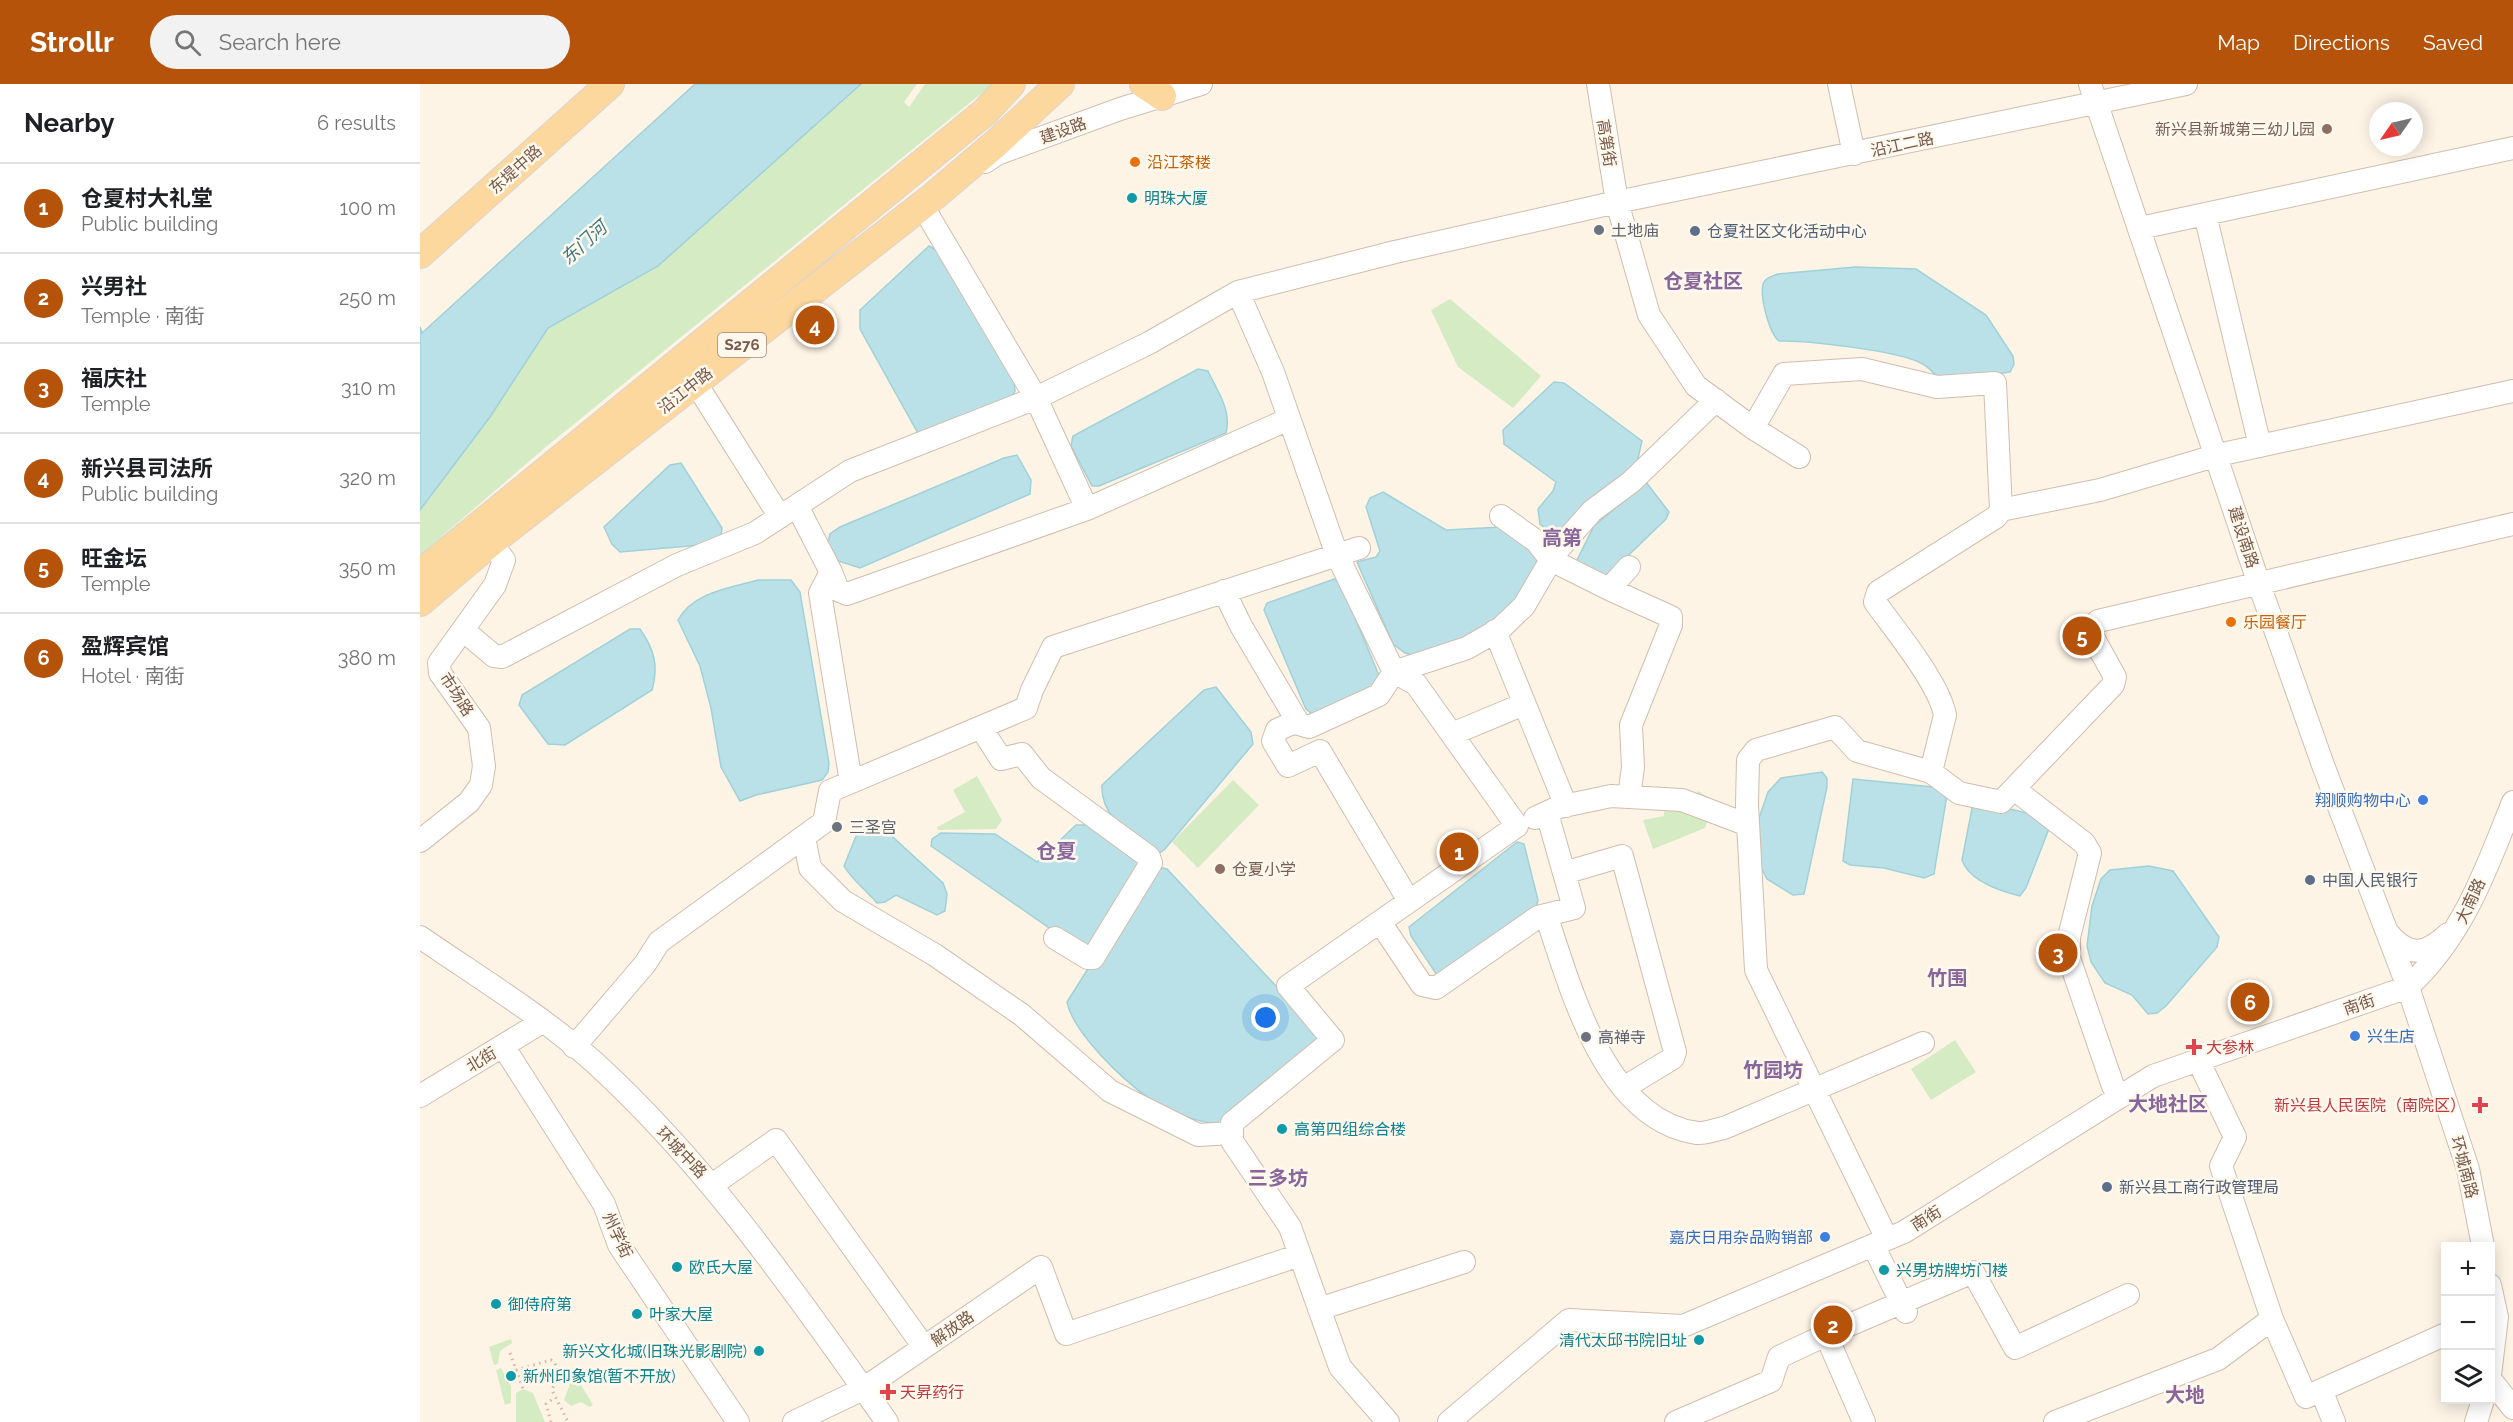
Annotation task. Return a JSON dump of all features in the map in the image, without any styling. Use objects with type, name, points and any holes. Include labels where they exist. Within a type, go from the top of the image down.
[{"type":"main road","name":"东堤中路","points":[[424,243],[581,84]]},
{"type":"main road","name":"东堤中路","points":[[424,243],[610,84]]},
{"type":"main road","name":"沿江中路","points":[[420,574],[985,112],[1011,84]]},
{"type":"main road","name":"沿江中路","points":[[420,602],[491,542],[928,200],[1060,84]]},
{"type":"street","name":"高第街","points":[[1598,84],[1617,202],[1649,315],[1696,386],[1753,428],[1799,457]]},
{"type":"street","points":[[1839,84],[1854,154]]},
{"type":"street","name":"沿江二路","points":[[463,630],[494,656],[502,657],[677,565],[755,533],[850,471],[1036,398],[1149,343],[1238,292],[1395,252],[1617,202],[1854,154],[2093,94],[2186,84]]},
{"type":"street","name":"建设路","points":[[928,200],[997,154],[1172,88]]},
{"type":"street","name":"建设南路","points":[[2093,94],[2218,455],[2259,584],[2323,765],[2408,987]]},
{"type":"street","points":[[2140,228],[2513,148]]},
{"type":"street","points":[[928,200],[1036,398],[1087,509]]},
{"type":"street","points":[[2205,214],[2260,446]]},
{"type":"street","points":[[1238,292],[1273,372],[1336,555],[1394,672],[1416,684],[1517,826]]},
{"type":"street","points":[[1753,428],[1784,374],[1862,369],[1937,387],[1995,383],[2001,510],[1996,517],[1878,592],[1875,602],[1931,683],[1944,707],[1945,715],[1931,772]]},
{"type":"street","points":[[696,382],[831,572],[838,590],[847,594],[1087,509],[1289,419]]},
{"type":"street","points":[[2001,510],[2100,490],[2218,455],[2513,391]]},
{"type":"street","points":[[1224,591],[1241,626],[1297,721],[1309,727],[1379,694],[1394,672],[1467,648],[1495,631],[1524,606],[1551,560],[1592,511],[1631,482],[1716,400]]},
{"type":"street","points":[[1501,516],[1536,541],[1551,560],[1671,617],[1671,626],[1631,725],[1633,767],[1629,797]]},
{"type":"street","points":[[1904,1307],[1880,1242],[1814,1088],[1756,970],[1748,825],[1748,760],[1756,750],[1834,727],[1857,751],[1931,772],[1959,793],[1992,802],[2001,802],[2113,684],[2115,678],[2089,630],[2098,621],[2513,524]]},
{"type":"street","name":"市场路","points":[[420,841],[469,802],[481,785],[484,766],[479,728],[440,673],[439,663],[495,585],[504,560],[491,542]]},
{"type":"street","points":[[574,1047],[645,964],[659,942],[824,822],[830,791],[1026,708],[1053,647],[1359,548]]},
{"type":"street","points":[[1609,589],[1629,567]]},
{"type":"street","points":[[831,572],[819,593],[851,782]]},
{"type":"street","points":[[1380,922],[1422,985],[1436,988],[1538,917],[1574,908],[1564,873],[1556,809],[1524,704],[1495,631]]},
{"type":"street","points":[[1452,734],[1524,704]]},
{"type":"street","points":[[1297,721],[1277,730],[1273,741],[1288,766],[1320,752],[1409,902]]},
{"type":"street","points":[[981,728],[1001,759],[1022,754],[1041,778],[1149,857],[1151,863],[1093,958],[1088,958],[1055,938]]},
{"type":"street","points":[[2014,789],[2084,843],[2090,853],[2069,937],[2068,958],[2102,1055],[2120,1097]]},
{"type":"street","points":[[1388,1422],[1340,1366],[1290,1227],[1232,1141],[1232,1123],[1333,1040],[1288,986],[1517,826],[1556,809],[1611,795],[1682,800],[1748,825]]},
{"type":"street","name":"大南路","points":[[2408,987],[2430,967],[2464,918],[2512,809]]},
{"type":"street","points":[[804,837],[810,868],[843,901],[935,955],[1022,1015],[1110,1091],[1198,1135],[1232,1133]]},
{"type":"street","points":[[1564,873],[1622,856],[1675,1052],[1673,1058],[1625,1087]]},
{"type":"street","points":[[1546,915],[1584,1026],[1597,1050],[1637,1103],[1666,1125],[1700,1133],[1724,1128],[1923,1043]]},
{"type":"street","points":[[2388,932],[2397,943],[2411,951],[2420,951],[2437,944],[2464,918]]},
{"type":"street","points":[[2426,1041],[2422,1013],[2428,993],[2464,918]]},
{"type":"street","name":"环城中路","points":[[420,937],[542,1022],[593,1062],[712,1185],[794,1290],[887,1422]]},
{"type":"street","name":"南街","points":[[1449,1422],[1569,1320],[1683,1326],[1904,1232],[2153,1076],[2408,987]]},
{"type":"street","name":"环城南路","points":[[2408,987],[2468,1169],[2482,1242]]},
{"type":"street","name":"北街","points":[[420,1096],[542,1022]]},
{"type":"street","name":"州学街","points":[[503,1046],[604,1204],[619,1245],[738,1422]]},
{"type":"street","points":[[2198,1060],[2235,1137],[2221,1166],[2272,1319],[2306,1397],[2441,1336]]},
{"type":"street","points":[[712,1185],[776,1140],[924,1347]]},
{"type":"street","name":"解放路","points":[[794,1422],[863,1389],[1041,1267],[1066,1334],[1300,1255]]},
{"type":"street","points":[[1319,1309],[1464,1262]]},
{"type":"street","points":[[1676,1422],[1771,1381],[1779,1357],[1826,1335],[1904,1307],[1973,1272],[2015,1348],[2128,1295]]},
{"type":"street","points":[[2055,1422],[2218,1359],[2272,1319]]},
{"type":"street","points":[[1826,1335],[1864,1422]]},
{"type":"street","points":[[2495,1384],[2513,1408]]},
{"type":"street","points":[[2321,1390],[2334,1422]]},
{"type":"street","points":[[2476,1422],[2482,1404]]},
{"type":"path","points":[[510,1353],[523,1389]]},
{"type":"path","points":[[516,1370],[551,1360],[555,1363],[558,1374],[552,1390],[568,1422]]},
{"type":"path","points":[[551,1422],[546,1404],[554,1398]]},
{"type":"green space","points":[[861,84],[917,84],[904,102],[909,107],[925,84],[993,84],[547,446],[420,555],[420,510],[490,417],[548,328],[658,266]]},
{"type":"green space","points":[[1450,299],[1541,376],[1513,408],[1458,367],[1431,310]]},
{"type":"green space","points":[[977,776],[1002,820],[996,829],[938,830],[937,827],[965,812],[953,790]]},
{"type":"green space","points":[[1233,780],[1259,805],[1198,868],[1172,842]]},
{"type":"green space","points":[[1698,791],[1715,801],[1705,828],[1653,849],[1643,820],[1664,816],[1664,793],[1692,800]]},
{"type":"green space","points":[[1955,1040],[1976,1072],[1931,1100],[1911,1069]]},
{"type":"green space","points":[[511,1339],[512,1343],[500,1351],[498,1364],[494,1365],[489,1347]]},
{"type":"green space","points":[[501,1368],[511,1386],[511,1403],[505,1405],[496,1370]]},
{"type":"green space","points":[[574,1373],[593,1405],[589,1407],[581,1402],[571,1406],[564,1400]]},
{"type":"green space","points":[[523,1389],[533,1393],[545,1422],[516,1422],[516,1393]]},
{"type":"water","name":"东门河","points":[[695,84],[861,84],[658,266],[548,328],[490,417],[420,510],[420,327],[422,333]]},
{"type":"water","points":[[929,246],[938,251],[1014,382],[1015,391],[1012,397],[919,435],[860,329],[860,310]]},
{"type":"water","points":[[1855,267],[1916,269],[1986,315],[2013,356],[2014,364],[2010,372],[1940,382],[1924,365],[1893,354],[1830,344],[1779,341],[1775,337],[1764,306],[1762,291],[1767,279],[1778,274]]},
{"type":"water","points":[[1198,369],[1208,371],[1223,401],[1227,416],[1226,433],[1099,486],[1092,486],[1071,446],[1073,436]]},
{"type":"water","points":[[1554,382],[1564,383],[1642,441],[1636,467],[1561,531],[1548,531],[1540,524],[1538,509],[1553,491],[1556,482],[1504,444],[1503,430]]},
{"type":"water","points":[[1017,455],[1031,480],[1030,494],[860,568],[838,561],[828,542],[830,534],[840,527],[1004,458]]},
{"type":"water","points":[[681,463],[722,528],[721,536],[712,544],[620,552],[612,544],[604,527],[670,465]]},
{"type":"water","points":[[1646,482],[1669,512],[1666,519],[1606,577],[1583,568],[1577,560],[1594,526]]},
{"type":"water","points":[[1383,492],[1446,530],[1501,527],[1530,548],[1537,560],[1537,573],[1499,620],[1470,639],[1414,655],[1405,653],[1393,644],[1357,562],[1376,557],[1380,551],[1366,507],[1370,498]]},
{"type":"water","points":[[1334,579],[1341,584],[1380,678],[1379,685],[1313,715],[1306,709],[1264,610],[1267,603]]},
{"type":"water","points":[[758,580],[791,580],[800,592],[829,763],[828,772],[822,780],[756,795],[740,801],[721,767],[711,708],[700,666],[678,620],[693,603],[713,592]]},
{"type":"water","points":[[630,629],[640,629],[652,651],[655,673],[652,690],[565,745],[548,744],[519,705],[522,695]]},
{"type":"water","points":[[1216,687],[1251,732],[1253,744],[1165,849],[1154,857],[1112,817],[1106,807],[1102,785],[1204,690]]},
{"type":"water","points":[[1822,772],[1827,778],[1827,787],[1804,894],[1793,895],[1767,879],[1759,864],[1757,824],[1768,792],[1781,778]]},
{"type":"water","points":[[1853,779],[1933,787],[1947,795],[1934,874],[1924,878],[1884,868],[1850,865],[1843,861]]},
{"type":"water","points":[[1976,801],[2044,817],[2050,826],[2026,888],[2020,896],[1986,884],[1971,874],[1962,860],[1973,803]]},
{"type":"water","points":[[868,818],[874,820],[943,883],[947,894],[945,911],[937,915],[896,895],[885,902],[877,903],[851,876],[844,866],[861,824]]},
{"type":"water","points":[[1076,825],[1086,825],[1131,850],[1141,867],[1094,942],[1085,947],[1068,941],[931,846],[932,839],[941,833],[995,834],[1037,862]]},
{"type":"water","points":[[1517,842],[1524,844],[1538,900],[1536,909],[1437,975],[1411,936],[1409,927]]},
{"type":"water","points":[[2149,866],[2173,871],[2219,937],[2217,947],[2166,1006],[2157,1013],[2148,1014],[2132,995],[2105,983],[2091,962],[2087,946],[2092,906],[2101,879],[2110,870]]},
{"type":"water","points":[[1158,867],[1167,869],[1316,1029],[1317,1045],[1219,1124],[1192,1119],[1175,1112],[1139,1091],[1089,1042],[1071,1014],[1067,1002],[1151,869]]},
{"type":"place","name":"新兴县新城第三幼儿园","points":[[2327,129]]},
{"type":"place","name":"沿江茶楼","points":[[1135,162]]},
{"type":"place","name":"明珠大厦","points":[[1132,198]]},
{"type":"place","name":"土地庙","points":[[1599,230]]},
{"type":"place","name":"仓夏社区文化活动中心","points":[[1695,231]]},
{"type":"place","name":"新兴县司法所","points":[[815,325]]},
{"type":"place","name":"乐园餐厅","points":[[2231,622]]},
{"type":"place","name":"旺金坛","points":[[2082,636]]},
{"type":"place","name":"翔顺购物中心","points":[[2423,800]]},
{"type":"place","name":"三圣宫","points":[[837,827]]},
{"type":"place","name":"仓夏村大礼堂","points":[[1459,852]]},
{"type":"place","name":"仓夏小学","points":[[1220,869]]},
{"type":"place","name":"中国人民银行","points":[[2310,880]]},
{"type":"place","name":"福庆社","points":[[2058,953]]},
{"type":"place","name":"盈辉宾馆","points":[[2250,1002]]},
{"type":"place","name":"兴生店","points":[[2355,1036]]},
{"type":"place","name":"高禅寺","points":[[1586,1037]]},
{"type":"place","name":"大参林","points":[[2194,1047]]},
{"type":"place","name":"新兴县人民医院（南院区）","points":[[2480,1105]]},
{"type":"place","name":"高第四组综合楼","points":[[1282,1129]]},
{"type":"place","name":"新兴县工商行政管理局","points":[[2107,1187]]},
{"type":"place","name":"嘉庆日用杂品购销部","points":[[1825,1237]]},
{"type":"place","name":"欧氏大屋","points":[[677,1267]]},
{"type":"place","name":"兴男坊牌坊门楼","points":[[1884,1270]]},
{"type":"place","name":"御侍府第","points":[[496,1304]]},
{"type":"place","name":"叶家大屋","points":[[637,1314]]},
{"type":"place","name":"兴男社","points":[[1833,1325]]},
{"type":"place","name":"清代太邱书院旧址","points":[[1699,1340]]},
{"type":"place","name":"新兴文化城(旧珠光影剧院)","points":[[759,1351]]},
{"type":"place","name":"新州印象馆(暂不开放)","points":[[511,1376]]},
{"type":"place","name":"天昇药行","points":[[888,1392]]},
{"type":"district","name":"仓夏社区","points":[[1703,281]]},
{"type":"district","name":"高第","points":[[1562,538]]},
{"type":"district","name":"仓夏","points":[[1056,851]]},
{"type":"district","name":"竹围","points":[[1947,978]]},
{"type":"district","name":"竹园坊","points":[[1773,1070]]},
{"type":"district","name":"大地社区","points":[[2168,1104]]},
{"type":"district","name":"三多坊","points":[[1278,1178]]},
{"type":"district","name":"大地","points":[[2185,1395]]}]
